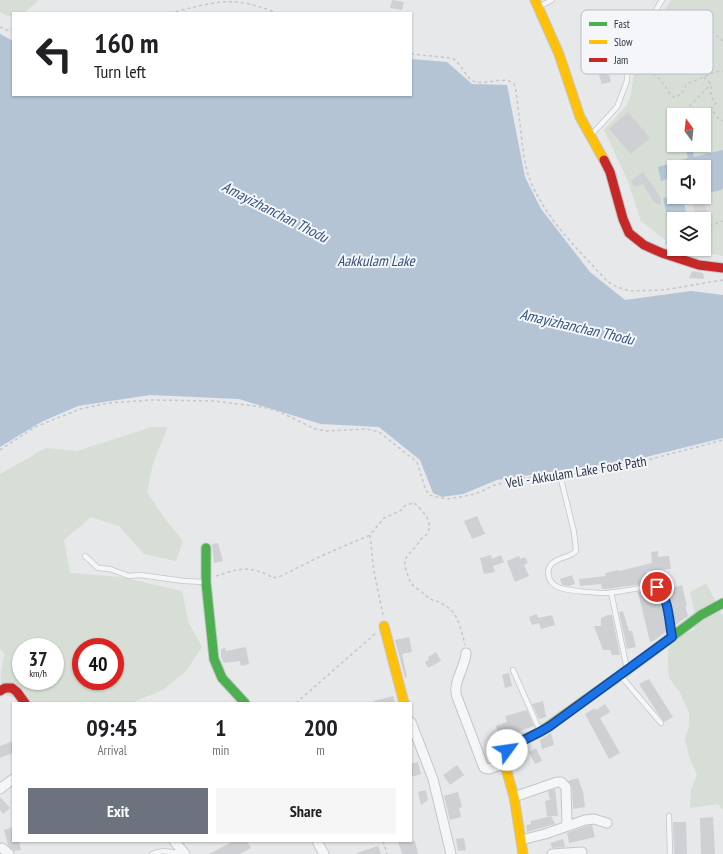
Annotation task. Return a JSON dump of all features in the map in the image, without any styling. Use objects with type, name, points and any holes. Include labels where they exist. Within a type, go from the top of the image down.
[{"type":"street","points":[[537,4],[559,54],[580,117],[610,172],[622,219],[629,233],[644,245],[662,253],[699,265],[723,268]]},
{"type":"street","points":[[206,548],[206,582],[211,615],[214,659],[217,670],[222,678],[244,702]]},
{"type":"street","points":[[523,854],[514,797],[503,758],[507,750],[540,732],[711,609],[723,603]]},
{"type":"street","points":[[384,626],[404,702]]},
{"type":"street","points":[[466,653],[466,660],[455,687],[457,697],[484,768],[489,769],[504,764]]},
{"type":"street","points":[[0,691],[11,687],[24,702]]},
{"type":"street","points":[[412,725],[433,779],[451,854]]},
{"type":"street","points":[[0,789],[12,780]]},
{"type":"street","points":[[514,797],[557,782],[561,782],[566,788],[568,826]]},
{"type":"street","points":[[521,840],[545,834],[585,820],[594,820],[607,823]]},
{"type":"street","points":[[175,842],[184,853]]},
{"type":"street","points":[[318,842],[324,854]]},
{"type":"street","points":[[552,854],[582,852]]},
{"type":"lane","points":[[537,4],[552,0]]},
{"type":"lane","points":[[656,10],[662,0]]},
{"type":"lane","points":[[590,136],[617,107],[627,82],[627,74]]},
{"type":"lane","points":[[560,475],[574,532],[576,551],[573,554],[554,561],[549,568],[548,578],[552,583],[560,588],[600,593],[652,586],[657,587],[663,592],[672,637]]},
{"type":"lane","points":[[85,556],[98,568],[110,569],[129,576],[140,575],[184,581],[206,582]]},
{"type":"lane","points":[[611,592],[624,673],[661,723]]},
{"type":"lane","points":[[512,670],[540,732]]},
{"type":"lane","points":[[669,816],[670,854]]},
{"type":"lane","points":[[152,854],[161,851],[166,851],[173,854],[184,853]]},
{"type":"path","points":[[174,12],[214,3],[236,2],[258,6],[275,12]]},
{"type":"path","points":[[0,27],[7,30],[12,29]]},
{"type":"path","points":[[713,34],[723,41]]},
{"type":"path","points":[[412,54],[452,58],[457,61],[470,79],[476,82],[508,80],[514,84],[528,174],[535,189],[546,211],[556,224],[607,281],[616,287],[630,291],[664,290],[723,280]]},
{"type":"path","points":[[713,74],[723,71]]},
{"type":"path","points":[[654,74],[663,83],[668,93],[675,98],[682,93],[687,84],[712,74]]},
{"type":"path","points":[[704,76],[711,84],[710,97],[716,103],[711,109],[719,119],[723,121]]},
{"type":"path","points":[[688,108],[711,84]]},
{"type":"path","points":[[711,225],[723,221]]},
{"type":"path","name":"Veli - Akkulam Lake Foot Path","points":[[0,450],[35,426],[80,408],[108,403],[152,400],[214,401],[262,407],[278,411],[315,429],[326,431],[367,429],[379,432],[417,462],[425,488],[429,494],[447,499],[475,494],[495,485],[523,478],[617,468],[723,440]]},
{"type":"path","points":[[206,582],[212,577],[240,570],[251,570],[266,573],[273,578],[281,576],[321,556],[370,535],[384,518],[400,511],[406,505],[414,503],[427,517],[430,527],[426,535],[405,558],[405,568],[410,582],[414,587],[434,602],[440,602],[444,606],[450,608],[456,615],[464,639],[466,653]]},
{"type":"path","points":[[297,702],[384,626],[374,572],[370,535]]},
{"type":"path","points":[[383,842],[387,854]]},
{"type":"shaded area","points":[[0,0],[38,0],[25,12],[12,12],[12,15],[7,16],[0,12]]},
{"type":"shaded area","points":[[671,0],[723,0],[723,256],[711,254],[711,212],[667,212],[667,242],[641,221],[627,179],[604,130],[627,105],[631,95],[634,74],[713,74],[713,10],[665,10]]},
{"type":"shaded area","points":[[152,427],[168,427],[153,463],[147,492],[165,519],[183,541],[176,561],[144,554],[119,526],[91,517],[64,540],[70,573],[121,577],[182,591],[188,621],[202,647],[186,671],[163,690],[133,702],[31,702],[2,694],[1,674],[5,655],[0,648],[0,474],[46,448],[77,451]]},
{"type":"shaded area","points":[[706,583],[721,615],[723,613],[723,810],[718,804],[690,808],[691,789],[697,775],[689,756],[685,739],[689,727],[689,712],[679,691],[669,678],[668,665],[668,651],[672,641],[695,629],[694,609],[690,592]]},
{"type":"water","name":"Aakkulam Lake","points":[[0,34],[12,40],[12,96],[412,96],[412,59],[447,62],[472,84],[507,85],[525,177],[541,209],[590,272],[625,300],[691,291],[723,295],[723,438],[638,459],[497,480],[463,494],[442,497],[433,493],[420,460],[379,427],[321,424],[239,399],[150,395],[78,406],[41,422],[0,447]]},
{"type":"water","points":[[723,150],[723,188],[721,190],[711,191],[711,160],[681,160],[688,158],[687,152],[693,152],[694,157]]},
{"type":"water","points":[[667,164],[667,179],[661,181],[658,167]]},
{"type":"water","points":[[667,197],[667,204],[684,204],[686,212],[667,212],[667,216],[663,198]]},
{"type":"building","points":[[392,0],[404,2],[402,10],[390,8]]},
{"type":"building","points":[[599,74],[609,74],[611,82],[602,84]]},
{"type":"building","points":[[628,112],[650,138],[631,154],[609,129]]},
{"type":"building","points":[[643,172],[661,198],[661,205],[654,202],[643,184],[637,186],[633,185],[631,181]]},
{"type":"building","points":[[693,204],[705,204],[707,212],[695,212]]},
{"type":"building","points":[[692,271],[703,273],[704,279],[689,278]]},
{"type":"building","points":[[477,516],[485,534],[472,539],[464,521]]},
{"type":"building","points":[[218,543],[223,561],[214,563],[212,544]]},
{"type":"building","points":[[658,551],[658,557],[669,556],[671,569],[646,571],[649,583],[606,589],[602,589],[601,584],[580,586],[579,579],[606,576],[605,573],[652,563],[651,552]]},
{"type":"building","points":[[491,555],[492,559],[501,555],[504,562],[493,566],[495,572],[484,574],[480,558]]},
{"type":"building","points":[[519,556],[520,559],[525,557],[528,563],[524,565],[529,576],[515,582],[507,561]]},
{"type":"building","points":[[572,575],[575,584],[569,586],[562,585],[560,579]]},
{"type":"building","points":[[682,585],[688,616],[674,626],[670,601],[666,590]]},
{"type":"building","points":[[651,590],[652,593],[658,592],[661,598],[667,631],[650,642],[638,592]]},
{"type":"building","points":[[623,611],[629,631],[632,631],[636,647],[627,649],[619,612]]},
{"type":"building","points":[[537,614],[538,618],[552,615],[555,625],[541,629],[539,623],[532,625],[529,617]]},
{"type":"building","points":[[612,615],[620,655],[612,655],[610,650],[603,650],[594,626],[601,626],[601,618]]},
{"type":"building","points":[[409,637],[412,652],[402,654],[407,677],[405,678],[395,640]]},
{"type":"building","points":[[246,647],[249,664],[241,666],[240,661],[224,663],[221,657],[221,649],[225,648],[226,651]]},
{"type":"building","points":[[436,652],[441,661],[428,668],[425,662],[429,660],[428,657]]},
{"type":"building","points":[[509,673],[512,686],[505,688],[502,675]]},
{"type":"building","points":[[649,679],[673,717],[664,722],[639,684]]},
{"type":"building","points":[[393,696],[395,702],[374,702]]},
{"type":"building","points":[[543,701],[546,717],[539,719],[532,704]]},
{"type":"building","points":[[605,704],[610,712],[600,718],[620,753],[609,759],[585,714],[595,708],[596,710]]},
{"type":"building","points":[[527,710],[534,726],[522,730],[507,738],[508,740],[497,746],[494,735],[498,734],[496,726],[507,722],[505,716]]},
{"type":"building","points":[[551,733],[554,745],[542,749],[540,740]]},
{"type":"building","points":[[12,741],[12,753],[0,758],[0,746]]},
{"type":"building","points":[[536,748],[542,761],[535,764],[529,752]]},
{"type":"building","points":[[418,762],[421,774],[412,777],[412,764]]},
{"type":"building","points":[[457,765],[464,775],[450,785],[443,775]]},
{"type":"building","points":[[578,778],[583,792],[585,807],[573,809],[572,787],[568,781]]},
{"type":"building","points":[[555,789],[558,816],[547,816],[545,801],[550,800],[548,791]]},
{"type":"building","points":[[426,790],[428,800],[421,805],[418,792]]},
{"type":"building","points":[[458,792],[462,807],[459,808],[461,817],[450,820],[444,796]]},
{"type":"building","points":[[0,797],[10,808],[3,814],[0,810]]},
{"type":"building","points":[[551,816],[555,824],[527,832],[526,825],[531,824],[531,821]]},
{"type":"building","points":[[713,817],[715,854],[701,854],[700,818]]},
{"type":"building","points":[[673,822],[686,822],[687,854],[674,854]]},
{"type":"building","points":[[592,825],[595,837],[569,843],[567,833]]},
{"type":"building","points":[[12,827],[12,842],[19,842],[21,850],[14,851],[8,845],[4,830]]},
{"type":"building","points":[[464,838],[466,850],[458,851],[456,839]]},
{"type":"building","points":[[563,839],[565,847],[552,848],[550,843]]},
{"type":"building","points":[[415,841],[418,854],[402,854],[398,842]]},
{"type":"building","points":[[232,842],[248,842],[251,848],[240,854],[209,854]]},
{"type":"building","points":[[378,846],[381,854],[357,853]]},
{"type":"traffic: fast","points":[[206,548],[206,582],[214,659],[222,678],[244,702]]},
{"type":"traffic: fast","points":[[626,671],[701,615],[723,603]]},
{"type":"traffic: slow","points":[[535,0],[559,54],[580,117],[604,160]]},
{"type":"traffic: slow","points":[[384,626],[404,702]]},
{"type":"traffic: slow","points":[[523,854],[514,797],[503,758],[507,750],[517,743],[540,732],[626,671]]},
{"type":"traffic: jam","points":[[604,160],[610,172],[623,219],[629,233],[644,245],[662,253],[699,265],[723,268]]},
{"type":"traffic: jam","points":[[0,691],[5,688],[12,688],[24,702]]},
{"type":"route","points":[[507,750],[550,726],[672,637],[663,592],[657,587]]},
{"type":"water label","name":"Amayizhanchan Thodu","points":[[275,212]]},
{"type":"water label","name":"Amayizhanchan Thodu","points":[[577,327]]}]
